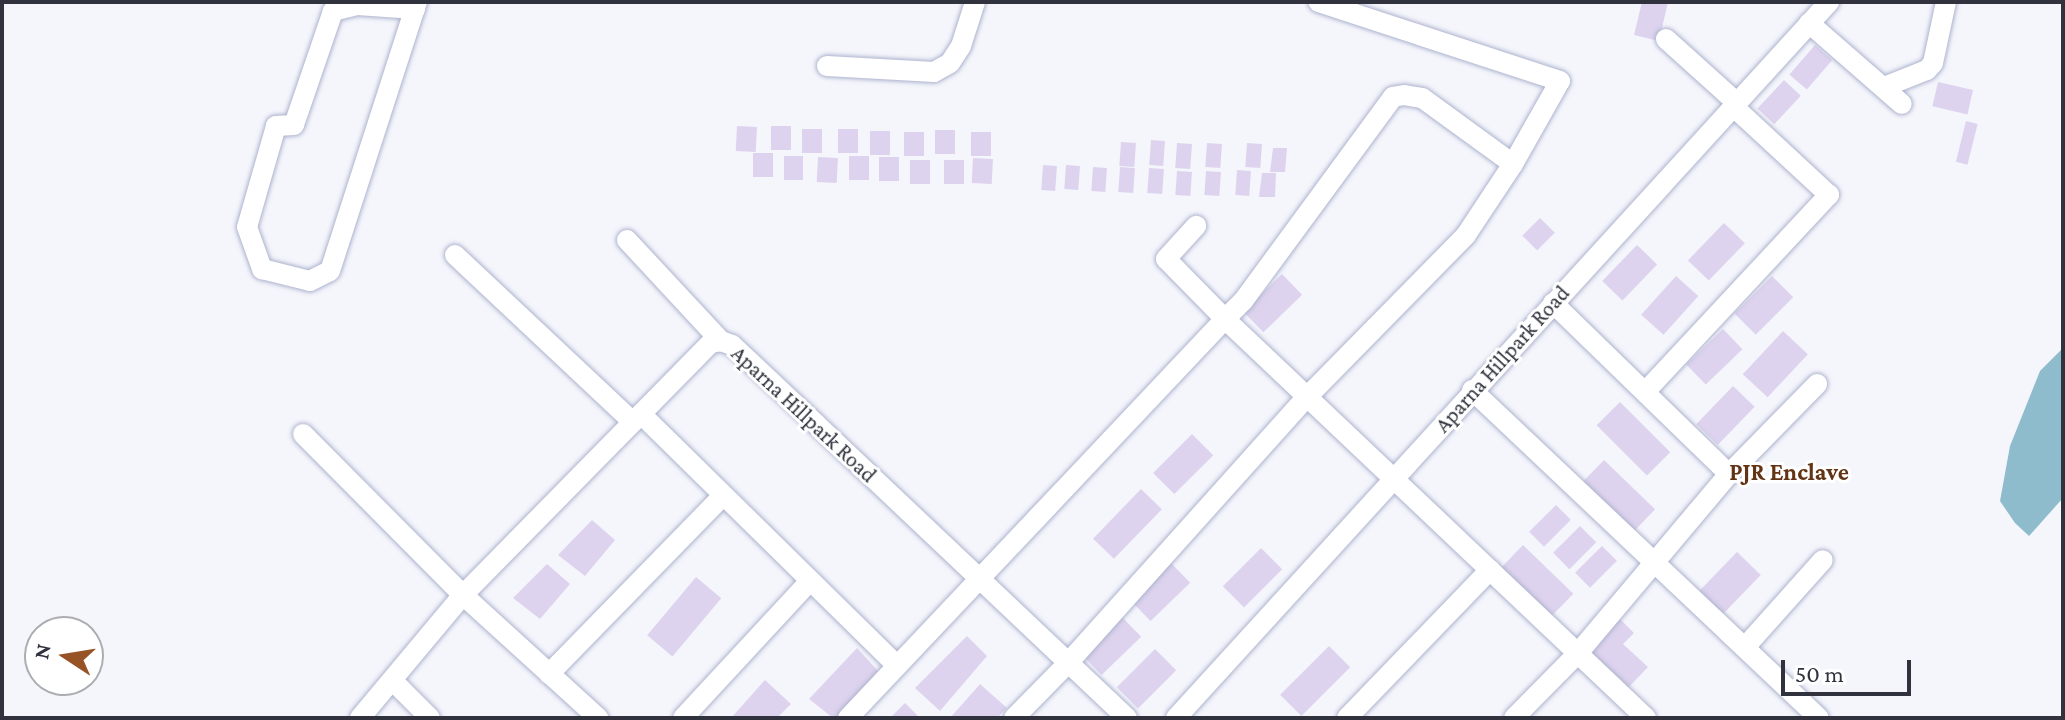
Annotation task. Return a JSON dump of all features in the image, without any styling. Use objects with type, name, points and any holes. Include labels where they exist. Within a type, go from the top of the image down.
[{"type":"street","points":[[827,66],[934,72],[950,63],[961,46],[975,2]]},
{"type":"street","points":[[1014,718],[1068,663],[1306,398],[1466,235],[1513,164],[1560,81],[1319,2]]},
{"type":"street","name":"Aparna Hillpark Road","points":[[1176,718],[1829,2]]},
{"type":"street","points":[[1884,87],[1927,70],[1933,63],[1946,2]]},
{"type":"street","points":[[357,5],[416,5],[330,271],[310,281],[262,269],[247,227],[276,126],[294,125],[333,11],[357,5]]},
{"type":"street","points":[[1809,23],[1902,104]]},
{"type":"street","points":[[1645,392],[1829,195],[1666,39]]},
{"type":"street","points":[[848,718],[980,580],[1146,398],[1243,301],[1393,97],[1422,98],[1513,164]]},
{"type":"street","points":[[1196,226],[1166,259],[1306,398],[1646,718]]},
{"type":"street","points":[[627,240],[721,341]]},
{"type":"street","points":[[455,255],[723,496],[897,666]]},
{"type":"street","points":[[1553,303],[1729,474]]},
{"type":"street","name":"Aparna Hillpark Road","points":[[360,718],[463,595],[711,343],[721,341],[732,345],[1127,718]]},
{"type":"street","points":[[1514,718],[1579,652],[1729,474],[1817,384]]},
{"type":"street","points":[[1472,390],[1819,718]]},
{"type":"street","points":[[303,434],[463,595],[598,718]]},
{"type":"street","points":[[549,674],[723,496]]},
{"type":"street","points":[[1746,646],[1823,560]]},
{"type":"street","points":[[1347,718],[1490,570]]},
{"type":"street","points":[[683,718],[810,581]]},
{"type":"street","points":[[393,681],[430,718]]},
{"type":"water","points":[[2063,348],[2063,498],[2029,536],[2015,523],[2000,501],[2010,446],[2040,371]]},
{"type":"building","points":[[1642,2],[1668,2],[1659,41],[1634,35]]},
{"type":"building","points":[[1815,45],[1832,60],[1807,90],[1789,74]]},
{"type":"building","points":[[1784,80],[1801,96],[1774,124],[1757,109]]},
{"type":"building","points":[[1938,82],[1973,90],[1967,114],[1932,106]]},
{"type":"building","points":[[1966,121],[1978,124],[1967,165],[1956,162]]},
{"type":"building","points":[[737,126],[757,127],[756,152],[736,151]]},
{"type":"building","points":[[771,126],[791,126],[791,150],[771,150]]},
{"type":"building","points":[[802,129],[822,129],[822,153],[802,153]]},
{"type":"building","points":[[838,129],[858,129],[858,153],[838,153]]},
{"type":"building","points":[[935,130],[955,130],[955,154],[935,154]]},
{"type":"building","points":[[870,131],[890,131],[890,155],[870,155]]},
{"type":"building","points":[[904,132],[924,132],[924,156],[904,156]]},
{"type":"building","points":[[971,132],[991,132],[991,156],[971,156]]},
{"type":"building","points":[[1151,140],[1165,141],[1163,166],[1149,165]]},
{"type":"building","points":[[1121,142],[1136,143],[1134,167],[1119,166]]},
{"type":"building","points":[[1177,143],[1192,144],[1190,169],[1175,168]]},
{"type":"building","points":[[1207,143],[1222,144],[1220,168],[1205,167]]},
{"type":"building","points":[[1247,143],[1262,144],[1260,168],[1245,167]]},
{"type":"building","points":[[1273,148],[1287,148],[1285,172],[1270,172]]},
{"type":"building","points":[[753,153],[773,153],[773,177],[753,177]]},
{"type":"building","points":[[784,156],[803,156],[803,180],[784,180]]},
{"type":"building","points":[[849,156],[869,156],[869,180],[849,180]]},
{"type":"building","points":[[818,157],[838,158],[837,183],[817,182]]},
{"type":"building","points":[[879,157],[899,157],[899,181],[879,181]]},
{"type":"building","points":[[973,158],[993,159],[992,184],[972,183]]},
{"type":"building","points":[[910,160],[930,160],[930,184],[910,184]]},
{"type":"building","points":[[944,160],[964,160],[964,184],[944,184]]},
{"type":"building","points":[[1043,165],[1057,166],[1055,191],[1041,190]]},
{"type":"building","points":[[1066,165],[1080,166],[1078,190],[1064,189]]},
{"type":"building","points":[[1093,167],[1107,168],[1105,192],[1091,191]]},
{"type":"building","points":[[1120,167],[1135,168],[1133,193],[1118,192]]},
{"type":"building","points":[[1149,168],[1164,169],[1162,194],[1147,193]]},
{"type":"building","points":[[1237,170],[1251,171],[1249,196],[1235,195]]},
{"type":"building","points":[[1177,171],[1192,172],[1190,196],[1175,195]]},
{"type":"building","points":[[1206,171],[1221,172],[1219,196],[1204,195]]},
{"type":"building","points":[[1262,173],[1276,173],[1275,197],[1259,197]]},
{"type":"building","points":[[1540,218],[1555,233],[1537,251],[1522,236]]},
{"type":"building","points":[[1724,223],[1745,243],[1709,281],[1688,260]]},
{"type":"building","points":[[1637,245],[1657,264],[1622,300],[1602,281]]},
{"type":"building","points":[[1282,274],[1302,295],[1263,332],[1243,312]]},
{"type":"building","points":[[1676,276],[1698,296],[1663,335],[1641,315]]},
{"type":"building","points":[[1772,276],[1793,297],[1756,335],[1735,313]]},
{"type":"building","points":[[1723,329],[1742,349],[1706,385],[1686,364]]},
{"type":"building","points":[[1783,331],[1808,354],[1768,397],[1743,374]]},
{"type":"building","points":[[1733,386],[1755,407],[1718,445],[1696,424]]},
{"type":"building","points":[[1620,402],[1670,452],[1647,476],[1597,425]]},
{"type":"building","points":[[1192,434],[1213,455],[1174,494],[1153,473]]},
{"type":"building","points":[[1604,460],[1655,509],[1634,531],[1583,482]]},
{"type":"building","points":[[1141,489],[1162,509],[1114,559],[1093,539]]},
{"type":"building","points":[[1556,505],[1571,520],[1544,547],[1529,532]]},
{"type":"building","points":[[592,520],[615,540],[585,576],[558,555]]},
{"type":"building","points":[[1580,526],[1596,542],[1569,569],[1553,553]]},
{"type":"building","points":[[1523,545],[1573,594],[1550,617],[1500,569]]},
{"type":"building","points":[[1602,546],[1617,561],[1590,588],[1575,573]]},
{"type":"building","points":[[1261,548],[1282,569],[1244,607],[1223,586]]},
{"type":"building","points":[[1737,552],[1761,575],[1723,614],[1699,591]]},
{"type":"building","points":[[1170,562],[1190,583],[1151,621],[1130,600]]},
{"type":"building","points":[[547,564],[570,584],[540,619],[513,598]]},
{"type":"building","points":[[696,577],[721,598],[672,656],[647,635]]},
{"type":"building","points":[[1121,616],[1141,637],[1102,675],[1081,654]]},
{"type":"building","points":[[1617,616],[1634,633],[1623,644],[1648,667],[1627,689],[1585,650]]},
{"type":"building","points":[[967,636],[987,656],[940,711],[915,688]]},
{"type":"building","points":[[1329,646],[1350,667],[1301,716],[1280,695]]},
{"type":"building","points":[[857,648],[878,671],[838,718],[833,718],[809,699]]},
{"type":"building","points":[[1155,649],[1176,670],[1138,708],[1117,687]]},
{"type":"building","points":[[765,680],[791,704],[777,718],[731,718]]},
{"type":"building","points":[[980,684],[1007,708],[997,718],[950,718]]},
{"type":"building","points":[[905,703],[920,718],[890,718]]},
{"type":"district","name":"PJR Enclave","points":[[1789,472]]}]
